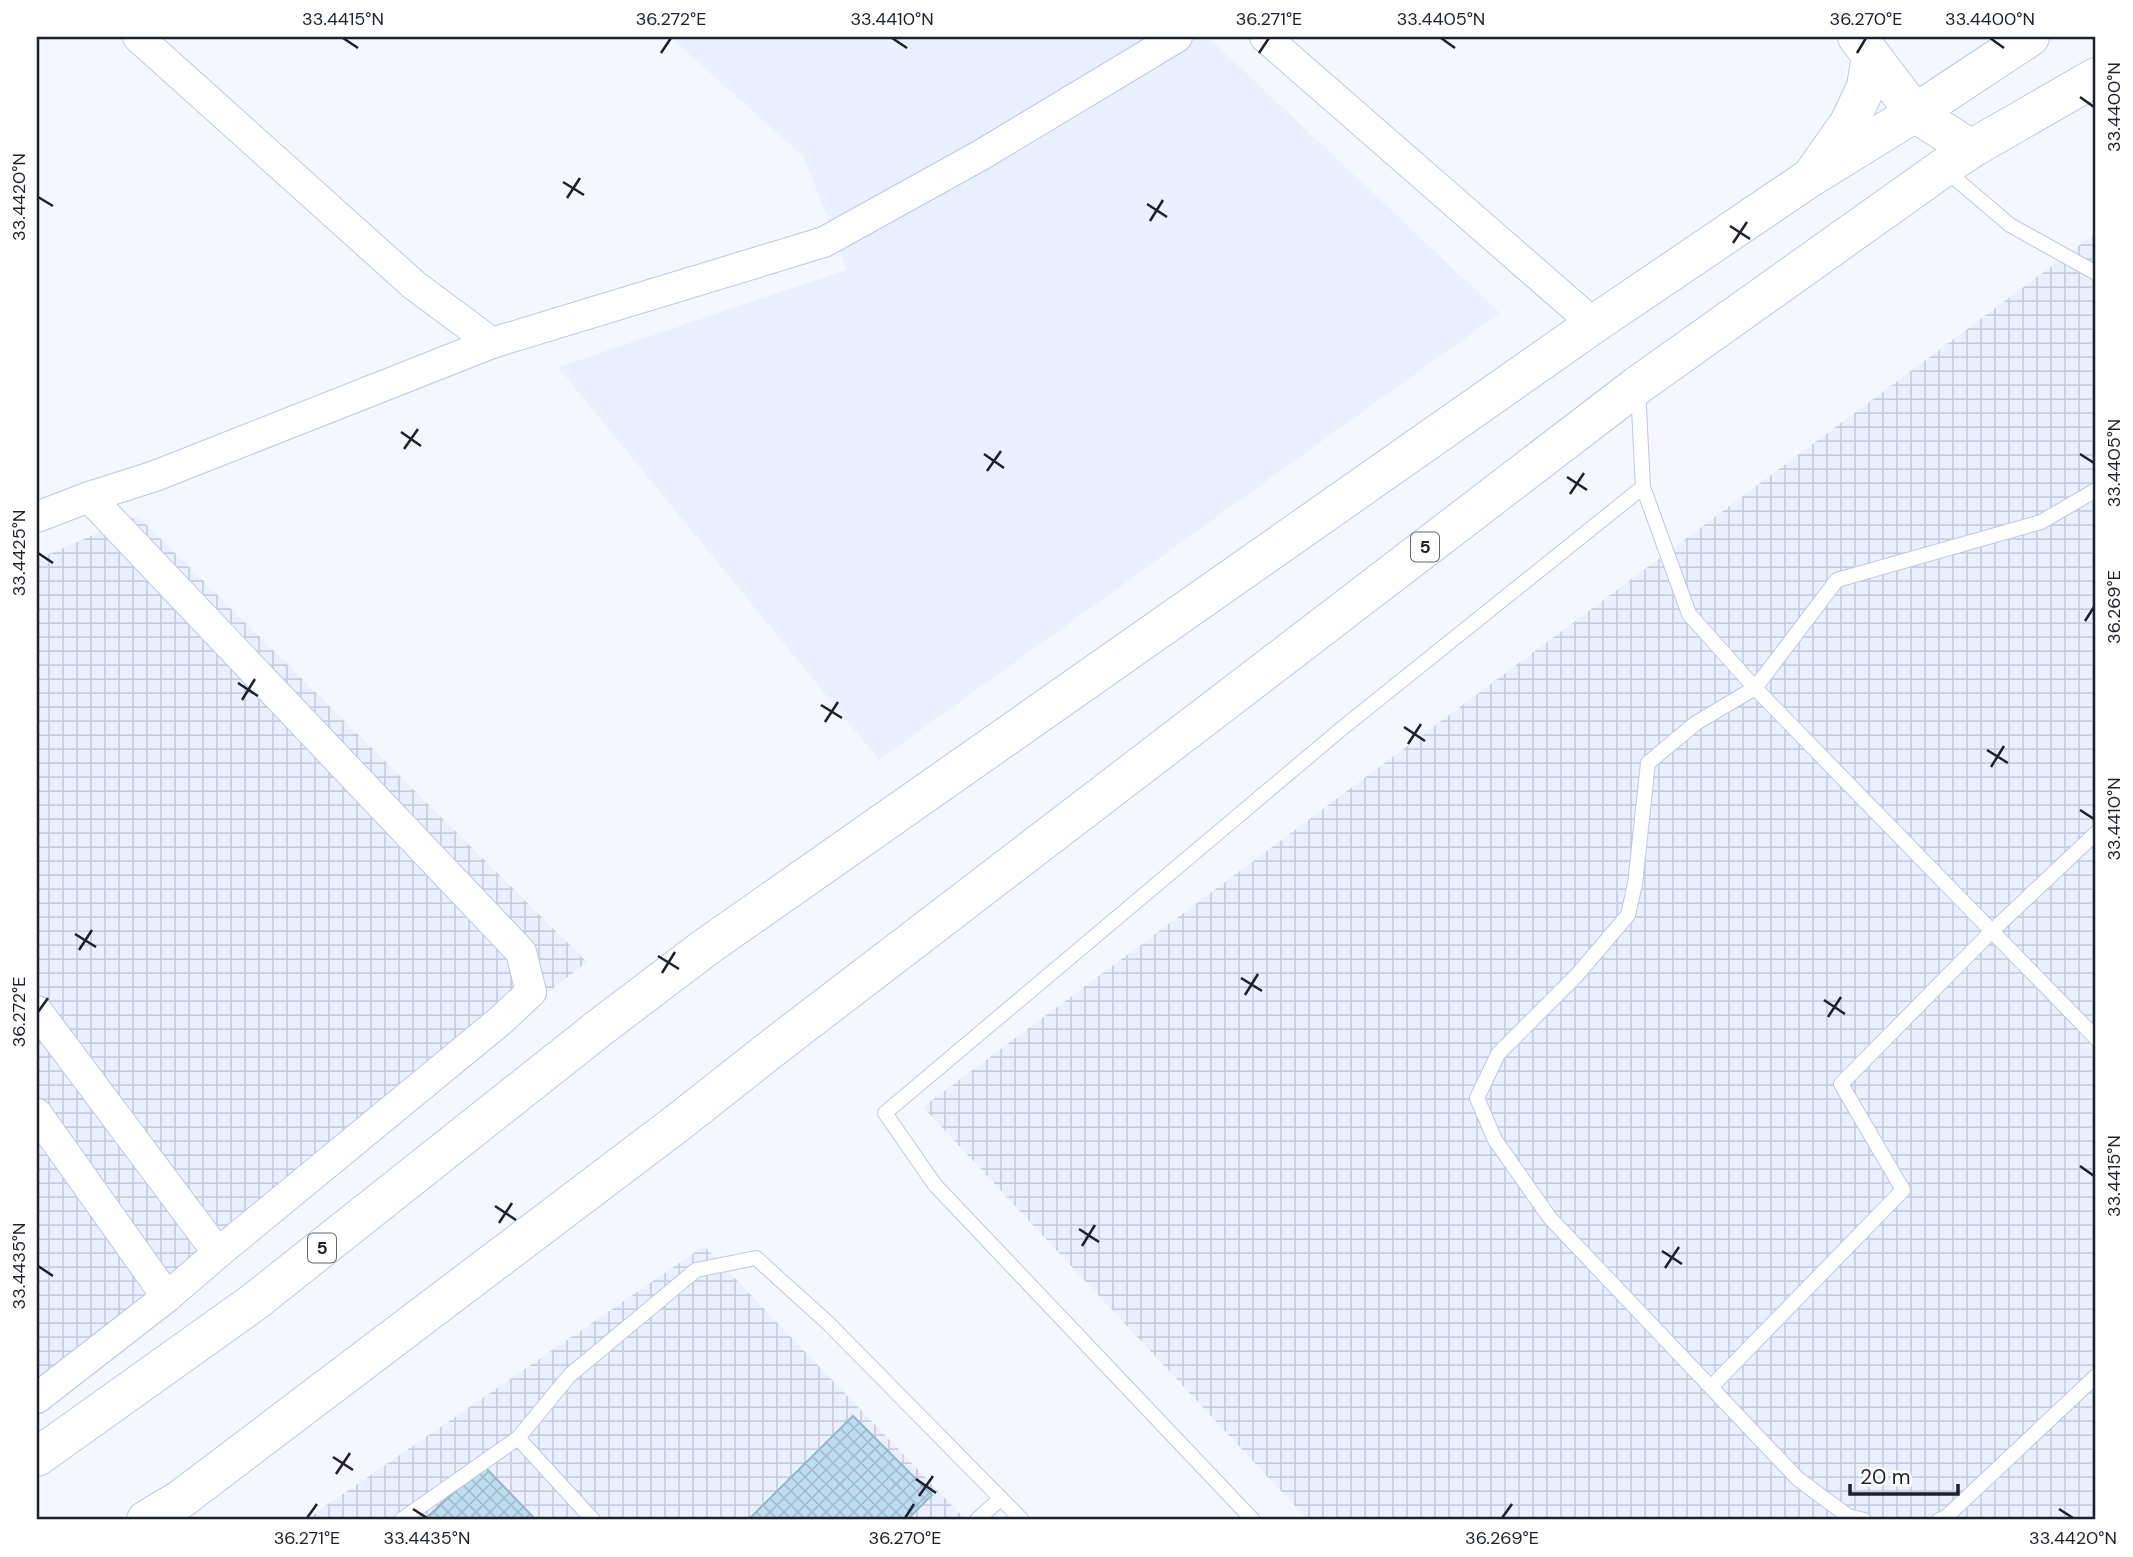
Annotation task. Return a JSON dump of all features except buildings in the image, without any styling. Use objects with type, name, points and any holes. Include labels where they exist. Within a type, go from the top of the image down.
[{"type":"main road","name":"5","points":[[37,1457],[254,1302],[598,1029],[706,947],[1594,324],[1811,177],[2030,37]]},
{"type":"main road","points":[[1864,46],[1915,113],[1957,159]]},
{"type":"main road","points":[[1811,177],[1849,123],[1866,87],[1864,46]]},
{"type":"main road","name":"5","points":[[146,1520],[181,1499],[680,1121],[1638,384],[1957,159],[2096,77]]},
{"type":"street","points":[[138,37],[414,285],[492,343]]},
{"type":"street","points":[[37,517],[155,476],[492,343],[824,242],[981,155],[1177,37]]},
{"type":"street","points":[[1265,37],[1594,324]]},
{"type":"street","points":[[37,1398],[167,1297],[500,1021],[531,992],[521,953],[89,497]]},
{"type":"street","points":[[37,1011],[218,1253]]},
{"type":"street","points":[[37,1114],[167,1297]]},
{"type":"lane","points":[[1957,159],[2011,225],[2096,273]]},
{"type":"lane","points":[[1638,384],[1643,487],[1689,614],[1755,688],[2096,1038]]},
{"type":"lane","points":[[1253,1520],[935,1185],[885,1113],[1340,730],[1643,487]]},
{"type":"lane","points":[[1864,1520],[1849,1516],[1798,1479],[1550,1217],[1495,1140],[1477,1098],[1498,1054],[1577,975],[1628,915],[1635,884],[1648,763],[1696,723],[1755,688],[1836,580],[2041,522],[2096,489]]},
{"type":"lane","points":[[1711,1387],[1903,1190],[1841,1084],[1992,931],[2096,833]]},
{"type":"lane","points":[[401,1520],[518,1438],[570,1375],[696,1270],[757,1258],[828,1322],[1022,1520]]},
{"type":"lane","points":[[1939,1520],[1945,1518],[2096,1376]]},
{"type":"lane","points":[[518,1438],[593,1520]]},
{"type":"lane","points":[[977,1520],[1001,1498]]},
{"type":"shaded area","points":[[670,37],[1208,37],[1500,313],[879,760],[558,367],[847,270],[804,157]]},
{"type":"shaded area","points":[[2096,233],[2096,1520],[1308,1520],[923,1107]]},
{"type":"shaded area","points":[[138,516],[587,962],[192,1266],[37,1378],[37,559]]},
{"type":"shaded area","points":[[704,1246],[966,1520],[305,1520]]}]
